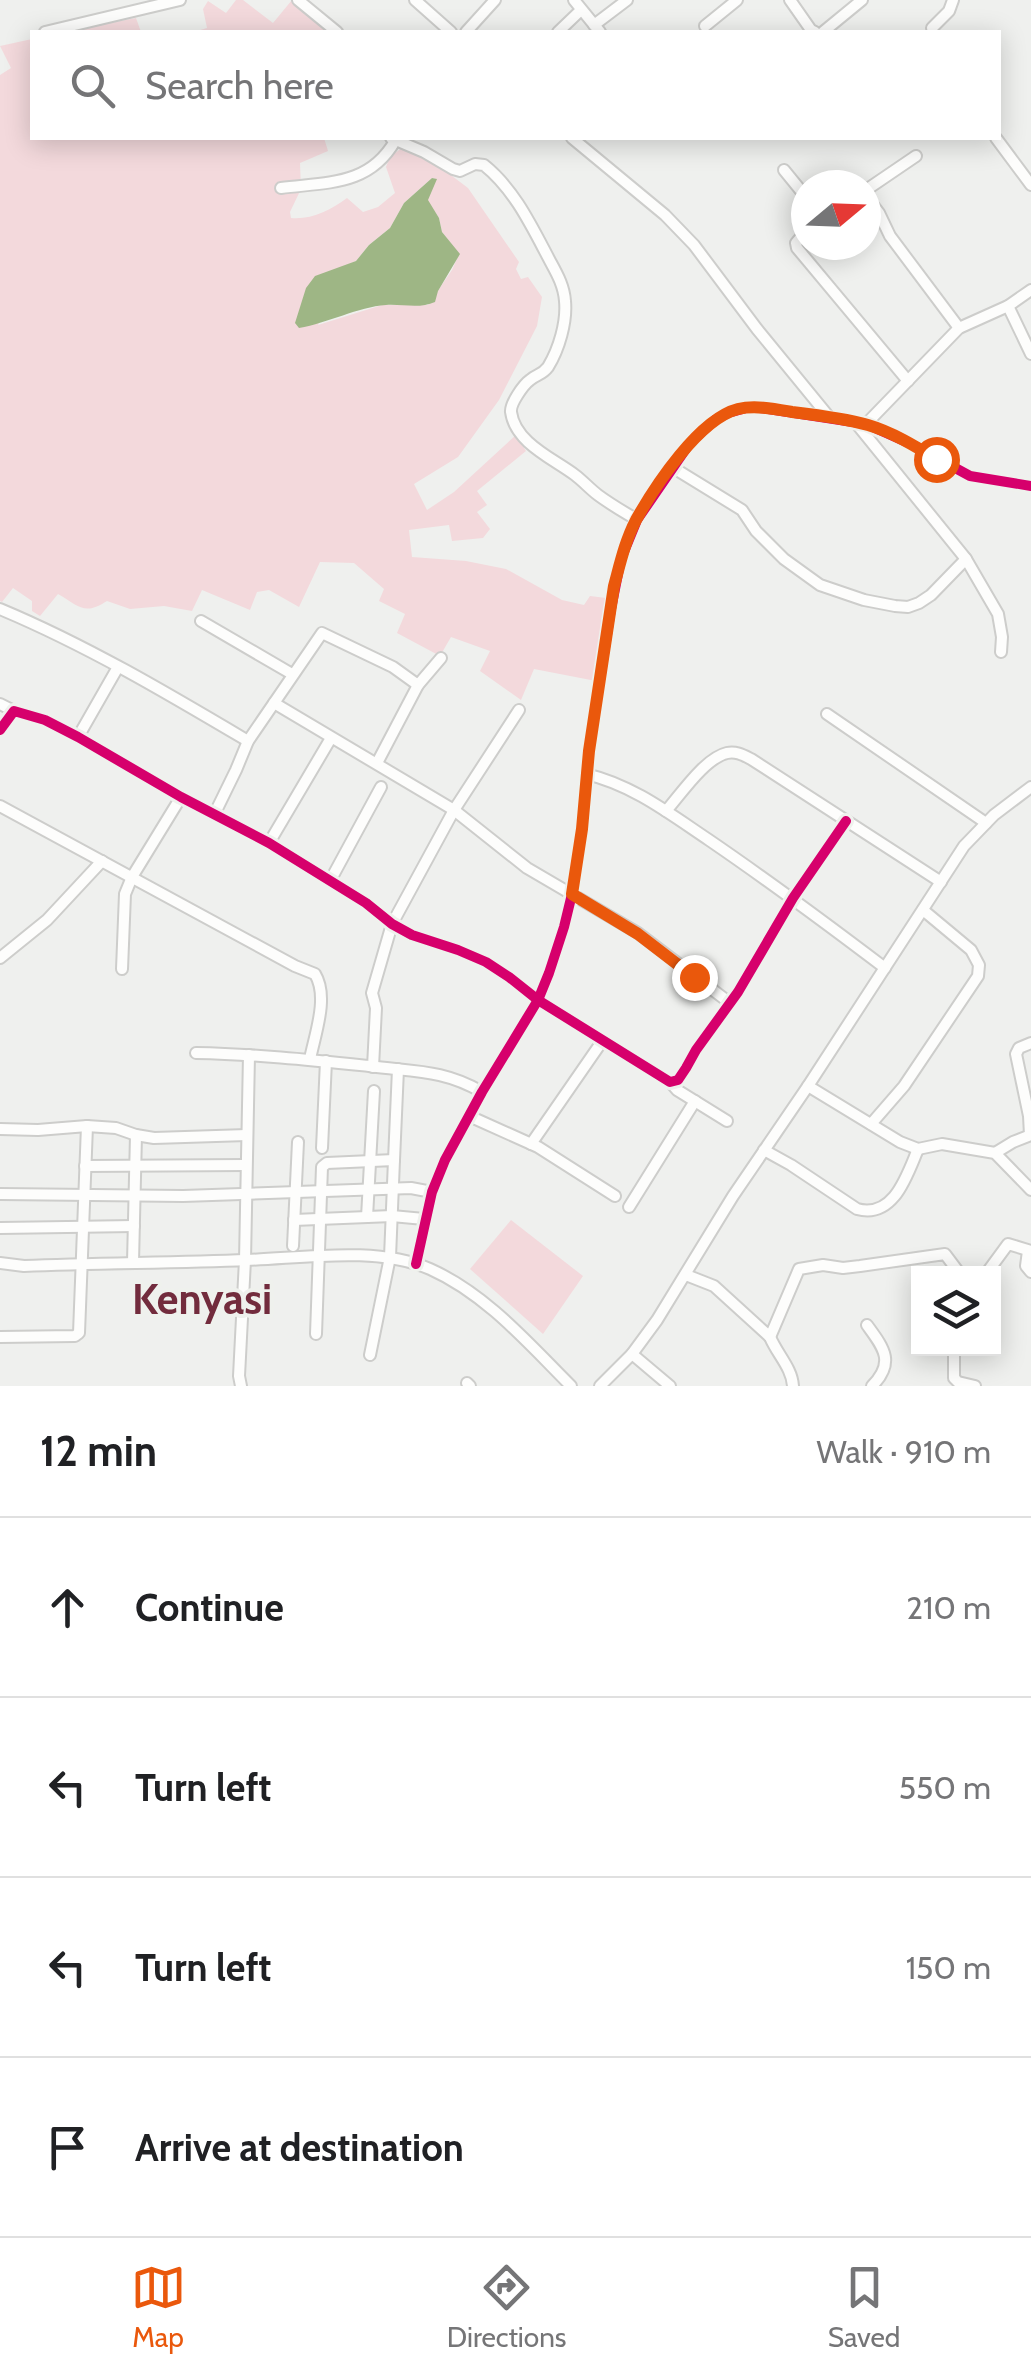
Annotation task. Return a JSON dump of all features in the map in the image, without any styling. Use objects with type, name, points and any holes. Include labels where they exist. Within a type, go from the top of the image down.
[{"type":"street","points":[[126,14],[128,0]]},
{"type":"street","points":[[54,30],[180,0]]},
{"type":"street","points":[[298,0],[335,30]]},
{"type":"street","points":[[415,0],[449,30]]},
{"type":"street","points":[[468,30],[495,0]]},
{"type":"street","points":[[559,30],[578,5],[597,29],[627,0]]},
{"type":"street","points":[[705,26],[737,0]]},
{"type":"street","points":[[790,0],[810,30]]},
{"type":"street","points":[[822,30],[862,0]]},
{"type":"street","points":[[932,28],[949,11],[953,0]]},
{"type":"street","points":[[280,188],[366,174],[385,159],[393,140]]},
{"type":"street","points":[[395,140],[453,169],[484,165],[528,216],[558,274],[566,309],[550,362],[542,374],[525,384],[512,413],[522,435],[534,448],[636,520]]},
{"type":"street","points":[[574,140],[665,215],[694,245],[829,417]]},
{"type":"street","points":[[997,140],[1031,186]]},
{"type":"street","points":[[881,182],[916,156]]},
{"type":"street","points":[[784,170],[791,179]]},
{"type":"street","points":[[881,218],[890,236],[959,328]]},
{"type":"street","points":[[807,260],[908,380]]},
{"type":"street","points":[[860,423],[959,328],[1008,306],[1031,290]]},
{"type":"street","points":[[1008,306],[1031,354]]},
{"type":"street","points":[[416,1264],[424,1219],[445,1160],[538,1000],[564,927],[582,829],[586,774],[614,586],[636,520],[672,467],[715,420],[750,407],[860,423],[904,440],[970,476],[1031,486]]},
{"type":"street","points":[[860,423],[966,559],[998,614],[1001,652]]},
{"type":"street","points":[[672,467],[742,510],[756,531],[784,559],[820,585],[864,600],[908,607],[919,603],[966,559]]},
{"type":"street","points":[[0,608],[118,667],[248,742]]},
{"type":"street","points":[[202,621],[292,674]]},
{"type":"street","points":[[214,815],[248,742],[292,674],[325,633],[393,667],[418,685]]},
{"type":"street","points":[[378,763],[418,685],[441,658]]},
{"type":"street","points":[[78,737],[118,667]]},
{"type":"street","points":[[274,702],[454,810],[527,868],[638,934],[730,1003]]},
{"type":"street","points":[[0,704],[78,737],[181,798],[269,843],[412,935],[486,962],[538,1000],[727,1121]]},
{"type":"street","points":[[0,730],[14,710]]},
{"type":"street","points":[[373,1067],[376,1008],[372,993],[392,924],[454,810],[520,710]]},
{"type":"street","points":[[827,714],[986,823]]},
{"type":"street","points":[[269,843],[331,738]]},
{"type":"street","points":[[666,811],[712,760],[726,753],[738,753],[941,882]]},
{"type":"street","points":[[586,774],[612,780],[666,811],[886,968]]},
{"type":"street","points":[[330,880],[381,787]]},
{"type":"street","points":[[600,1386],[632,1354],[686,1275],[733,1196],[964,846],[994,815],[1031,787]]},
{"type":"street","points":[[122,968],[126,894],[132,877],[181,798]]},
{"type":"street","points":[[0,806],[315,974],[320,986],[320,1006],[310,1059]]},
{"type":"street","points":[[670,1082],[680,1077],[730,1003],[793,898],[846,821]]},
{"type":"street","points":[[0,958],[48,920],[102,861]]},
{"type":"street","points":[[871,1124],[904,1086],[978,976],[980,965],[971,950],[923,910]]},
{"type":"street","points":[[531,1144],[603,1040]]},
{"type":"street","points":[[808,1086],[900,1142],[918,1148],[942,1144],[995,1152],[1031,1135],[1016,1054],[1031,1043]]},
{"type":"street","points":[[196,1053],[310,1059],[398,1069],[458,1078],[482,1092]]},
{"type":"street","points":[[241,1386],[249,1055]]},
{"type":"street","points":[[322,1148],[326,1061]]},
{"type":"street","points":[[370,1355],[390,1258],[398,1069]]},
{"type":"street","points":[[367,1217],[374,1091]]},
{"type":"street","points":[[629,1206],[695,1101]]},
{"type":"street","points":[[469,1116],[531,1144],[615,1196]]},
{"type":"street","points":[[0,1128],[87,1126],[116,1128],[154,1138],[246,1135]]},
{"type":"street","points":[[0,1338],[78,1336],[87,1126]]},
{"type":"street","points":[[134,1262],[136,1135]]},
{"type":"street","points":[[293,1246],[298,1142]]},
{"type":"street","points":[[764,1150],[864,1211],[893,1198],[918,1148]]},
{"type":"street","points":[[995,1152],[1031,1190]]},
{"type":"street","points":[[316,1334],[322,1167],[394,1160]]},
{"type":"street","points":[[86,1166],[246,1165]]},
{"type":"street","points":[[0,1194],[135,1196],[393,1188],[432,1192]]},
{"type":"street","points":[[294,1220],[392,1216],[424,1219]]},
{"type":"street","points":[[0,1228],[134,1226]]},
{"type":"street","points":[[992,1266],[1008,1244],[1030,1251],[1026,1266],[1031,1272]]},
{"type":"street","points":[[770,1337],[799,1269],[806,1266],[860,1266],[945,1254],[954,1266]]},
{"type":"street","points":[[0,1263],[24,1266],[319,1256],[390,1258],[434,1271],[474,1294],[571,1386]]},
{"type":"street","points":[[686,1275],[714,1286],[770,1337],[788,1368],[793,1386]]},
{"type":"street","points":[[866,1324],[886,1357],[885,1368],[872,1386]]},
{"type":"street","points":[[632,1354],[670,1386]]},
{"type":"street","points":[[954,1356],[954,1378],[975,1386]]},
{"type":"shaded area","points":[[236,0],[243,0],[273,23],[292,0],[330,30],[200,30],[207,28],[203,9],[208,1],[226,13]]},
{"type":"shaded area","points":[[136,18],[140,30],[74,30]]},
{"type":"shaded area","points":[[30,39],[30,140],[325,140],[328,151],[300,163],[301,189],[291,218],[321,213],[347,198],[363,212],[378,207],[395,193],[386,167],[390,157],[403,147],[431,160],[468,188],[519,262],[516,269],[521,279],[528,277],[542,297],[537,326],[499,400],[458,457],[414,484],[427,510],[454,492],[516,435],[526,451],[477,491],[487,505],[477,512],[490,529],[483,538],[452,541],[449,525],[409,530],[412,557],[506,569],[562,600],[584,605],[590,596],[606,598],[596,681],[534,669],[521,700],[480,671],[490,651],[451,637],[440,656],[397,633],[405,614],[379,601],[384,589],[354,563],[320,562],[299,607],[269,590],[257,592],[250,610],[202,590],[192,611],[164,606],[130,609],[107,601],[87,609],[58,594],[40,616],[32,611],[32,601],[13,588],[0,601],[0,75],[11,68],[0,46]],"holes":[[[432,178],[436,179],[427,200],[439,218],[442,232],[459,254],[428,305],[382,305],[318,325],[342,267],[356,261],[390,228],[404,203]]]},
{"type":"shaded area","points":[[432,178],[437,179],[428,200],[442,232],[460,254],[435,302],[375,306],[299,328],[295,323],[306,288],[315,276],[356,261],[390,228],[404,203]]},
{"type":"shaded area","points":[[511,1220],[583,1276],[543,1334],[470,1269]]},
{"type":"cycle path","points":[[416,1264],[432,1192],[445,1160],[538,1000],[549,973],[572,894],[589,751],[621,559],[637,520],[690,443],[728,413],[750,407],[768,409],[866,424],[970,476],[1031,486]]},
{"type":"cycle path","points":[[0,730],[14,711],[45,720],[78,737],[269,843],[366,903],[392,924],[486,962],[538,1000],[670,1082],[678,1080],[738,992],[793,898],[846,821]]},
{"type":"district","name":"Kenyasi","points":[[202,1299]]},
{"type":"route","points":[[694,977],[638,934],[572,894],[614,586],[636,520],[701,431],[738,409],[768,409],[866,424],[936,459]]}]
